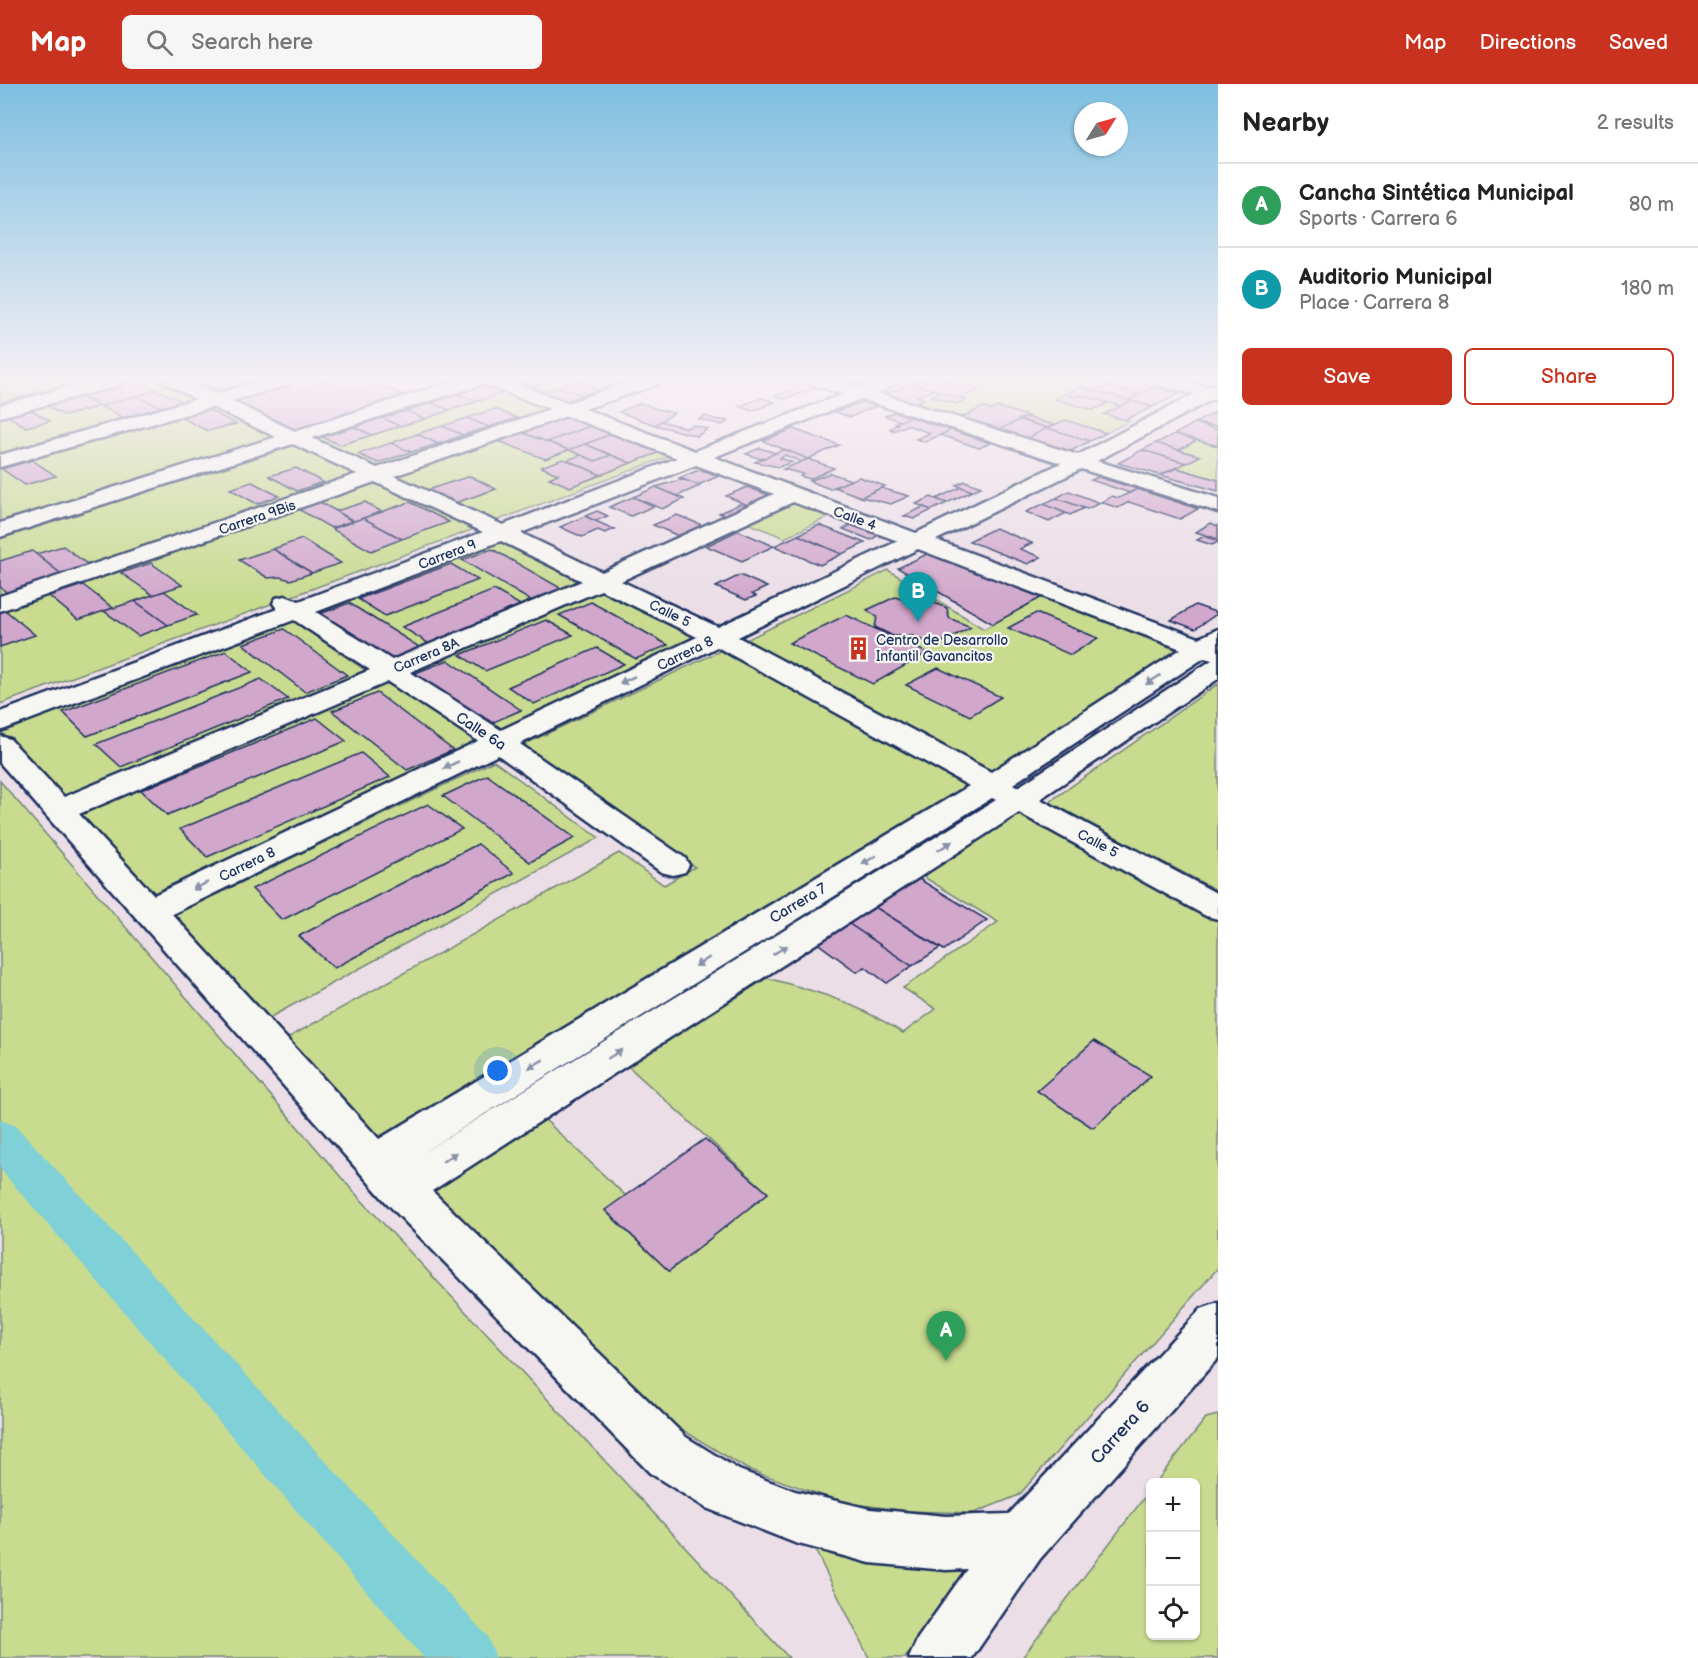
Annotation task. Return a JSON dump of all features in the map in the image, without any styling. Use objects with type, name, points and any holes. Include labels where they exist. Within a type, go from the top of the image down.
[{"type":"street","points":[[0,461],[23,454]]},
{"type":"street","points":[[0,530],[241,454]]},
{"type":"street","name":"Calle 5","points":[[329,454],[495,530],[718,637],[1218,908]]},
{"type":"street","name":"Carrera 9Bis","points":[[0,604],[441,454]]},
{"type":"street","name":"Calle 4","points":[[684,454],[1214,651]]},
{"type":"street","name":"Carrera 9","points":[[0,722],[291,607],[692,454]]},
{"type":"street","points":[[1057,454],[1218,505]]},
{"type":"street","name":"Carrera 8","points":[[149,911],[1094,454]]},
{"type":"street","name":"Carrera 8A","points":[[59,811],[602,581],[792,494]]},
{"type":"street","name":"Carrera 9","points":[[0,708],[291,607]]},
{"type":"street","name":"Calle 6a","points":[[291,607],[499,742],[673,866]]},
{"type":"street","name":"Carrera 7","points":[[388,1175],[1004,793],[1214,651]]},
{"type":"street","points":[[0,745],[388,1175],[668,1455],[724,1490],[795,1517],[870,1536],[946,1543],[1021,1540]]},
{"type":"street","name":"Carrera 6","points":[[938,1658],[1021,1540],[1208,1344]]},
{"type":"green space","points":[[27,454],[236,454],[0,528],[0,462]]},
{"type":"green space","points":[[256,454],[316,454],[362,476],[0,597],[0,535]]},
{"type":"green space","points":[[346,454],[360,454],[378,463],[404,454],[422,454],[379,469]]},
{"type":"green space","points":[[453,454],[674,454],[490,523],[391,476]]},
{"type":"green space","points":[[1194,454],[1218,454],[1218,480],[1177,468],[1199,456]]},
{"type":"green space","points":[[376,480],[477,528],[0,704],[0,609]]},
{"type":"green space","points":[[795,501],[830,516],[785,538],[745,522]]},
{"type":"green space","points":[[498,541],[582,583],[390,661],[311,611]]},
{"type":"green space","points":[[888,570],[984,629],[1042,597],[1182,652],[987,781],[738,644]]},
{"type":"green space","points":[[599,590],[703,640],[501,735],[407,671]]},
{"type":"green space","points":[[292,620],[369,673],[65,801],[0,730]]},
{"type":"green space","points":[[724,649],[973,785],[384,1145],[284,1040],[619,853],[664,885],[695,867],[521,746]]},
{"type":"green space","points":[[386,681],[479,744],[156,897],[78,812]]},
{"type":"green space","points":[[1218,684],[1218,891],[1049,802]]},
{"type":"green space","points":[[494,761],[599,838],[267,1019],[171,916]]},
{"type":"green space","points":[[0,781],[352,1190],[789,1658],[0,1658]]},
{"type":"green space","points":[[1019,808],[1218,917],[1218,1268],[1019,1495],[974,1513],[907,1511],[841,1502],[747,1469],[671,1423],[427,1187],[542,1117],[626,1196],[605,1211],[669,1271],[768,1193],[628,1066],[767,978],[804,988],[853,1006],[903,1033],[936,1009],[903,988],[998,922],[922,876]]},
{"type":"green space","points":[[1218,1415],[1218,1658],[1022,1658],[1146,1495],[1146,1640],[1200,1640],[1200,1478],[1159,1478],[1206,1418]]},
{"type":"green space","points":[[813,1546],[973,1567],[905,1658],[869,1658]]},
{"type":"building","points":[[359,454],[404,454],[378,463]]},
{"type":"building","points":[[533,454],[557,454],[545,459]]},
{"type":"building","points":[[580,454],[611,455],[595,461]]},
{"type":"building","points":[[610,454],[654,454],[631,463]]},
{"type":"building","points":[[747,454],[772,454],[761,459]]},
{"type":"building","points":[[772,454],[797,454],[808,459],[801,462],[785,455],[780,458],[792,462],[779,467],[755,462]]},
{"type":"building","points":[[797,454],[818,454],[808,459]]},
{"type":"building","points":[[1134,454],[1157,454],[1186,463],[1160,475],[1118,463]]},
{"type":"building","points":[[1157,454],[1200,456],[1186,463]]},
{"type":"building","points":[[581,455],[595,461],[611,455],[631,463],[601,475],[567,460]]},
{"type":"building","points":[[563,459],[601,475],[570,487],[549,478],[558,474],[541,467]]},
{"type":"building","points":[[808,459],[834,468],[810,479],[800,476],[803,474],[783,469]]},
{"type":"building","points":[[32,460],[56,476],[25,485],[2,469]]},
{"type":"building","points":[[296,468],[323,482],[297,491],[269,476]]},
{"type":"building","points":[[1177,468],[1218,480],[1218,491],[1160,475]]},
{"type":"building","points":[[699,470],[719,476],[698,485],[679,478]]},
{"type":"building","points":[[830,473],[851,480],[830,489],[809,481]]},
{"type":"building","points":[[470,476],[496,489],[452,504],[424,491]]},
{"type":"building","points":[[859,477],[885,486],[861,497],[834,487]]},
{"type":"building","points":[[1098,477],[1137,489],[1130,493],[1091,480]]},
{"type":"building","points":[[683,479],[700,486],[677,496],[656,487]]},
{"type":"building","points":[[965,481],[981,487],[972,491],[956,485]]},
{"type":"building","points":[[252,482],[279,496],[257,504],[230,489]]},
{"type":"building","points":[[656,487],[684,499],[662,509],[633,497]]},
{"type":"building","points":[[747,487],[774,497],[752,507],[726,496]]},
{"type":"building","points":[[961,487],[972,491],[947,503],[936,499]]},
{"type":"building","points":[[881,488],[909,496],[891,504],[861,497]]},
{"type":"building","points":[[1137,489],[1198,509],[1180,519],[1129,502],[1118,508],[1101,502],[1112,496],[1119,498]]},
{"type":"building","points":[[1069,491],[1100,503],[1087,509],[1056,498]]},
{"type":"building","points":[[633,497],[654,506],[631,516],[609,507]]},
{"type":"building","points":[[931,497],[947,503],[932,510],[916,504]]},
{"type":"building","points":[[1056,498],[1084,508],[1070,515],[1043,504]]},
{"type":"building","points":[[320,502],[352,521],[331,528],[298,509]]},
{"type":"building","points":[[365,502],[382,512],[354,521],[336,511]]},
{"type":"building","points":[[410,502],[449,522],[402,539],[363,518]]},
{"type":"building","points":[[742,503],[752,507],[729,517],[719,513]]},
{"type":"building","points":[[1043,504],[1066,513],[1049,522],[1026,512]]},
{"type":"building","points":[[923,507],[932,510],[914,519],[904,516]]},
{"type":"building","points":[[597,511],[608,516],[595,521],[585,516]]},
{"type":"building","points":[[677,515],[707,527],[683,538],[653,525]]},
{"type":"building","points":[[585,516],[615,529],[605,533],[598,530],[582,537],[560,527]]},
{"type":"building","points":[[363,518],[402,539],[371,551],[332,529]]},
{"type":"building","points":[[859,521],[885,531],[871,540],[843,529]]},
{"type":"building","points":[[1210,523],[1218,526],[1218,539],[1196,532]]},
{"type":"building","points":[[819,525],[865,543],[842,554],[798,535]]},
{"type":"building","points":[[995,528],[1032,543],[1020,549],[1041,557],[1028,564],[969,541]]},
{"type":"building","points":[[737,531],[774,546],[742,561],[706,546]]},
{"type":"building","points":[[798,535],[842,554],[820,565],[774,546]]},
{"type":"building","points":[[1204,536],[1218,542],[1212,545],[1197,540]]},
{"type":"building","points":[[302,539],[341,563],[312,573],[273,549]]},
{"type":"building","points":[[63,546],[91,567],[64,576],[36,554]]},
{"type":"building","points":[[273,549],[312,573],[290,580],[280,577],[268,578],[239,560]]},
{"type":"building","points":[[492,549],[564,590],[533,602],[462,560]]},
{"type":"building","points":[[32,551],[64,576],[9,594],[0,587],[0,561]]},
{"type":"building","points":[[929,553],[1042,597],[993,624],[898,568]]},
{"type":"building","points":[[151,563],[182,585],[153,595],[121,573]]},
{"type":"building","points":[[451,564],[478,580],[385,616],[358,599]]},
{"type":"building","points":[[740,575],[767,587],[752,594],[756,596],[746,600],[716,587]]},
{"type":"building","points":[[83,585],[113,608],[78,620],[49,596]]},
{"type":"building","points":[[494,590],[522,606],[431,645],[402,627]]},
{"type":"building","points":[[164,591],[197,615],[168,625],[135,601]]},
{"type":"building","points":[[895,597],[908,601],[930,601],[947,608],[949,618],[971,627],[935,646],[913,636],[893,636],[875,627],[877,617],[867,610]]},
{"type":"building","points":[[135,601],[168,625],[138,636],[104,611]]},
{"type":"building","points":[[591,602],[668,645],[636,659],[559,615]]},
{"type":"building","points":[[349,603],[421,648],[390,661],[317,615]]},
{"type":"building","points":[[1195,605],[1218,613],[1195,629],[1171,620]]},
{"type":"building","points":[[5,610],[35,635],[0,647],[0,612]]},
{"type":"building","points":[[1036,613],[1098,638],[1071,655],[1008,628]]},
{"type":"building","name":"Centro de Desarrollo Infantil Gavancitos","points":[[846,615],[927,653],[873,684],[789,643]]},
{"type":"building","points":[[546,620],[573,635],[485,671],[460,655]]},
{"type":"building","points":[[284,629],[347,675],[305,692],[243,644]]},
{"type":"building","points":[[597,648],[624,664],[534,704],[508,687]]},
{"type":"building","points":[[226,651],[252,672],[87,736],[63,712]]},
{"type":"building","points":[[448,660],[521,710],[487,725],[413,674]]},
{"type":"building","points":[[938,668],[1001,697],[970,716],[906,685]]},
{"type":"building","points":[[261,679],[288,699],[121,767],[96,744]]},
{"type":"building","points":[[377,693],[453,750],[407,770],[332,711]]},
{"type":"building","points":[[317,718],[346,741],[167,815],[141,790]]},
{"type":"building","points":[[361,753],[390,777],[207,857],[180,829]]},
{"type":"building","points":[[487,775],[575,838],[530,862],[443,796]]},
{"type":"building","points":[[428,804],[462,829],[282,920],[252,889]]},
{"type":"building","points":[[478,844],[514,873],[334,968],[299,936]]},
{"type":"building","points":[[919,879],[987,920],[944,950],[875,907]]},
{"type":"building","points":[[875,907],[940,948],[912,966],[848,923]]},
{"type":"building","points":[[848,923],[912,966],[887,983],[865,967],[857,972],[816,942]]},
{"type":"building","points":[[1094,1041],[1151,1076],[1093,1128],[1037,1091]]},
{"type":"building","points":[[705,1139],[768,1193],[669,1271],[605,1210]]},
{"type":"waterway","points":[[0,1138],[465,1658]]},
{"type":"place","name":"Auditorio Municipal","points":[[918,622]]},
{"type":"place","name":"Centro de Desarrollo Infantil Gavancitos","points":[[858,648]]},
{"type":"place","name":"Cancha Sintética Municipal","points":[[946,1361]]}]
